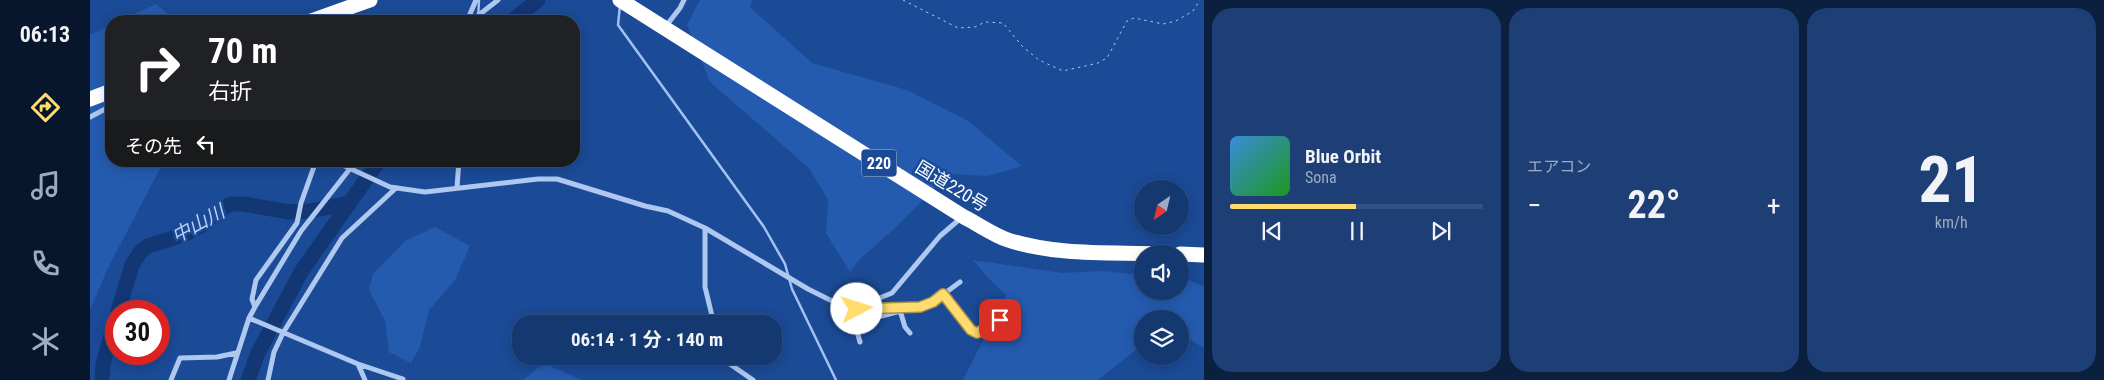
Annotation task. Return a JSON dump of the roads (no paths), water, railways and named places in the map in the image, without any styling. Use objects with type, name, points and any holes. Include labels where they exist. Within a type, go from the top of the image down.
[{"type":"highway","points":[[328,15],[370,0]]},
{"type":"highway","name":"国道220号","points":[[620,0],[964,217],[1006,239],[1036,248],[1134,253]]},
{"type":"highway","points":[[90,98],[105,93]]},
{"type":"highway","points":[[1189,254],[1204,255]]},
{"type":"street","points":[[470,15],[476,0]]},
{"type":"street","points":[[479,15],[498,0]]},
{"type":"street","points":[[664,28],[684,0]]},
{"type":"street","points":[[90,117],[105,109]]},
{"type":"street","points":[[255,307],[252,299],[256,280],[297,223],[301,203],[314,167]]},
{"type":"street","points":[[345,167],[384,185],[424,192],[538,179],[557,179],[645,206],[668,211],[705,228],[808,289],[830,300],[851,305],[900,309],[920,307],[933,302],[960,282]]},
{"type":"street","points":[[229,380],[236,353],[255,307],[301,231],[353,167]]},
{"type":"street","points":[[457,187],[459,167]]},
{"type":"street","points":[[268,380],[271,361],[282,333],[342,238],[396,188]]},
{"type":"street","points":[[858,306],[892,293],[940,236],[964,217]]},
{"type":"street","points":[[705,228],[705,287],[712,315]]},
{"type":"street","points":[[943,294],[971,330],[977,333],[1000,320]]},
{"type":"street","points":[[858,306],[856,328],[860,342]]},
{"type":"street","points":[[875,321],[878,317],[900,309]]},
{"type":"street","points":[[900,309],[905,327],[910,334]]},
{"type":"street","points":[[251,319],[358,364],[403,379]]},
{"type":"street","points":[[171,380],[180,358],[217,357],[236,353]]},
{"type":"street","points":[[358,364],[365,380]]},
{"type":"street","points":[[731,365],[753,380]]},
{"type":"waterway","points":[[478,15],[479,0]]},
{"type":"waterway","name":"中山川","points":[[519,15],[538,0]]},
{"type":"waterway","points":[[620,5],[618,25],[764,227],[785,264],[792,289],[836,380]]},
{"type":"waterway","name":"中山川","points":[[248,380],[258,353],[301,272],[375,167]]},
{"type":"waterway","name":"中山川","points":[[121,300],[132,265],[141,251],[148,246],[186,234],[231,204],[244,204],[289,212],[310,211],[349,203]]},
{"type":"waterway","name":"中山川","points":[[102,380],[105,357]]}]
